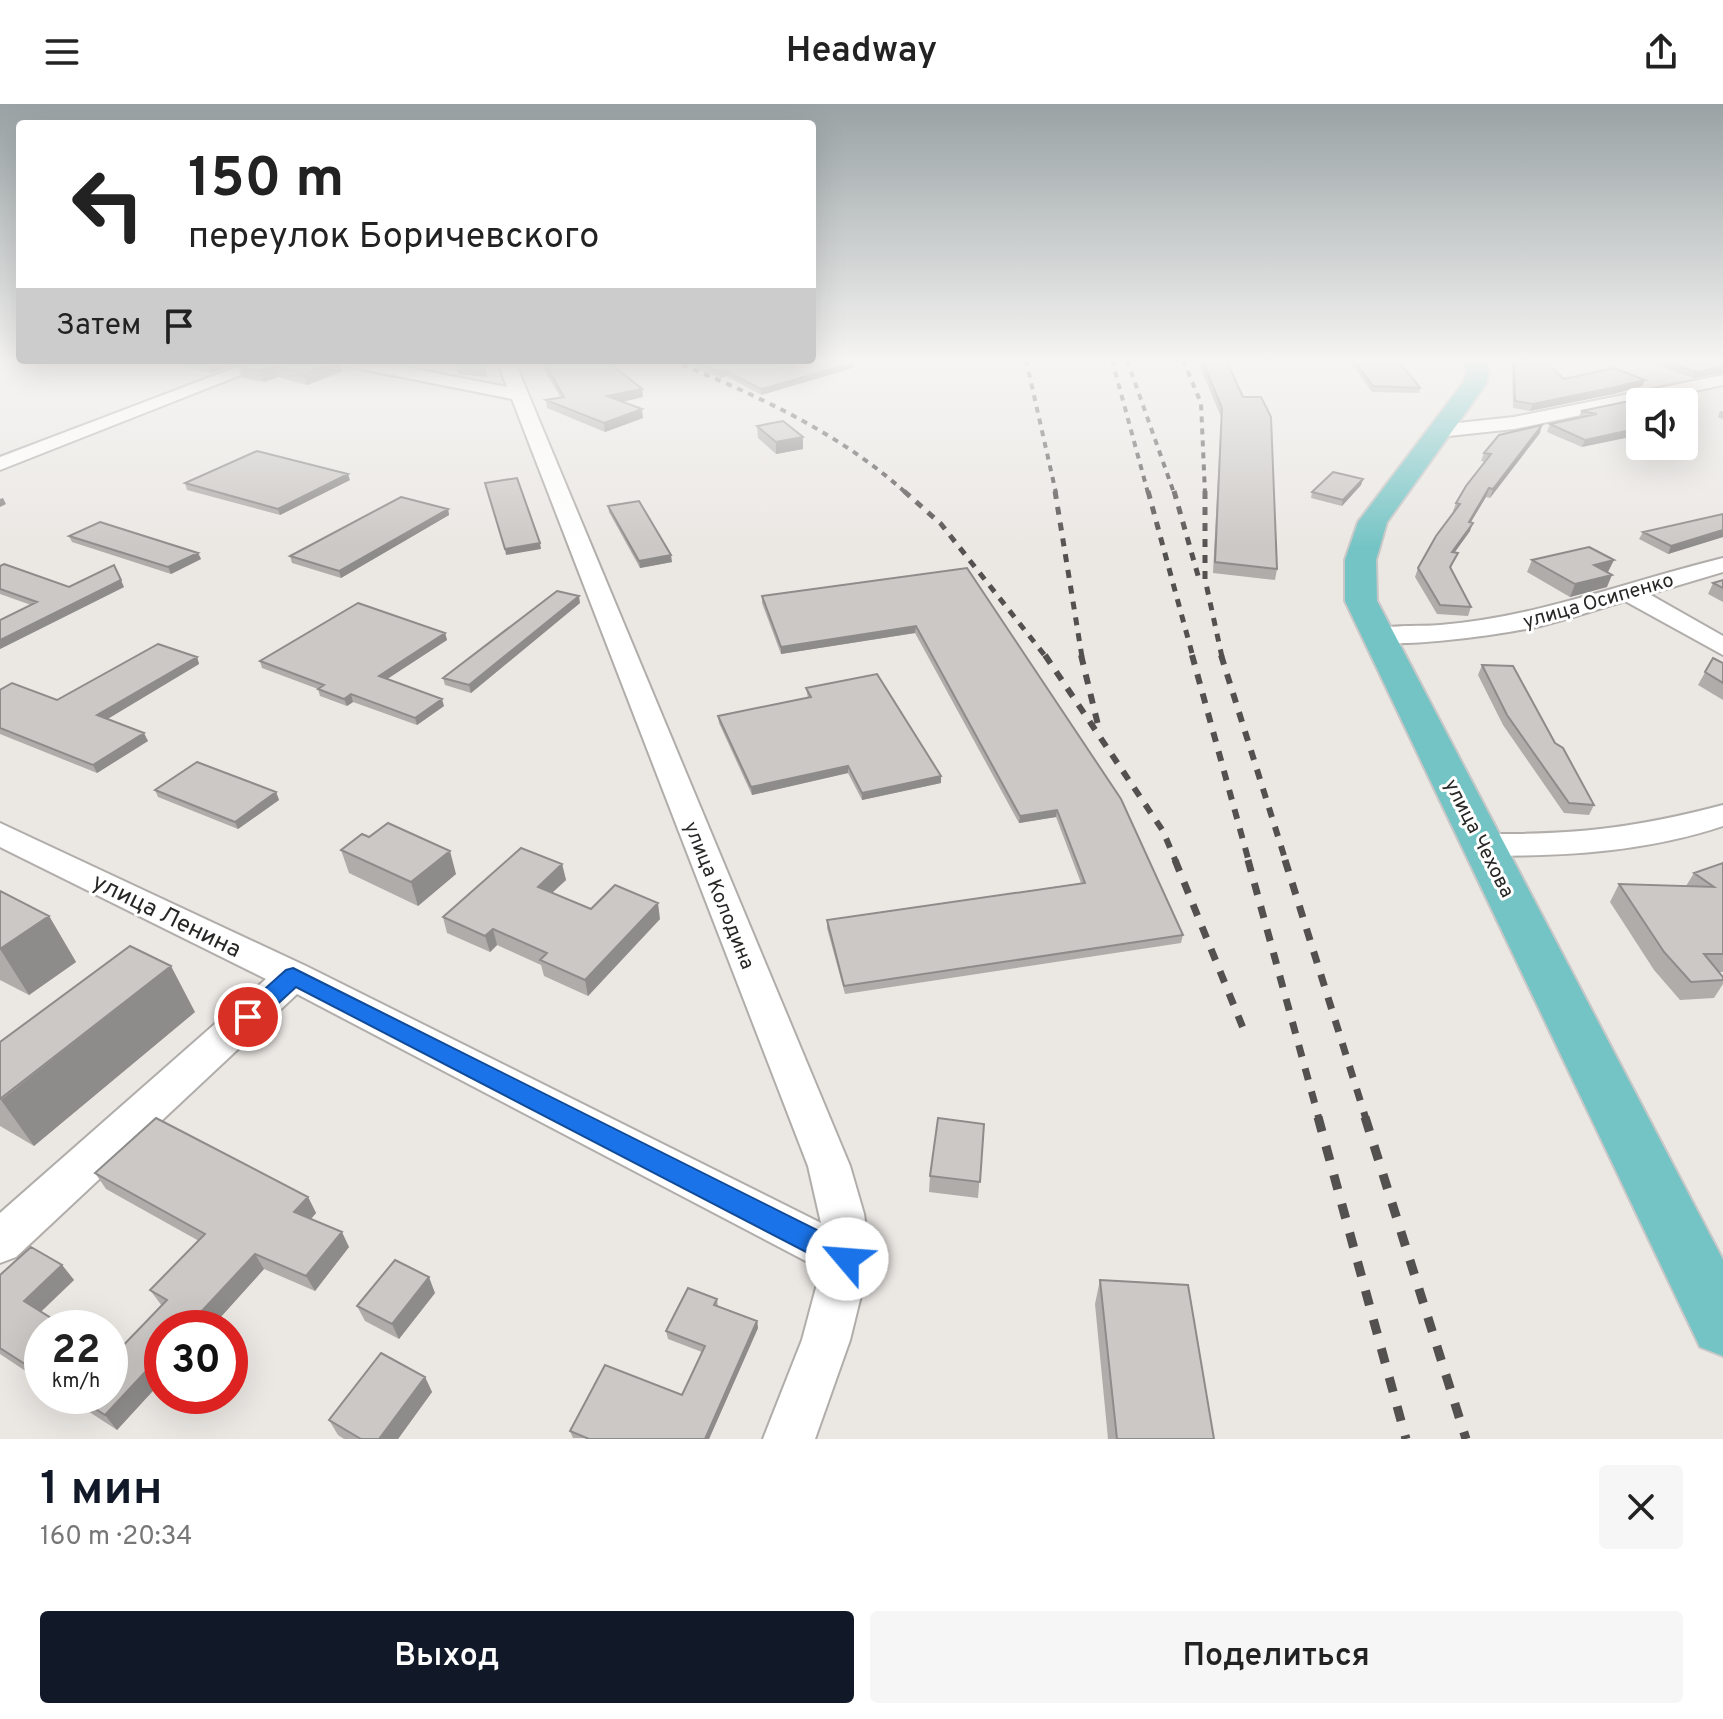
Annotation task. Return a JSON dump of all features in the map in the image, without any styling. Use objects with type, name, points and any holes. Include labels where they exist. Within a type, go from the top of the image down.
[{"type":"main road","name":"улица Чехова","points":[[1445,422],[1373,522],[1362,544],[1357,570],[1361,601],[1723,1325]]},
{"type":"street","points":[[0,464],[109,422]]},
{"type":"street","name":"улица Колодина","points":[[530,422],[829,1166],[842,1214],[847,1259],[826,1340],[789,1439]]},
{"type":"street","points":[[1439,431],[1517,422]]},
{"type":"street","name":"улица Осипенко","points":[[1376,636],[1441,633],[1528,621],[1723,565]]},
{"type":"street","points":[[1628,592],[1723,647]]},
{"type":"street","points":[[1484,845],[1569,846],[1632,841],[1723,815]]},
{"type":"street","name":"улица Ленина","points":[[0,834],[293,976],[847,1259]]},
{"type":"street","points":[[0,1242],[293,976]]},
{"type":"building","points":[[785,422],[803,437],[776,442],[757,426]]},
{"type":"building","points":[[1221,422],[1271,422],[1277,569],[1215,562]]},
{"type":"building","points":[[1626,422],[1626,431],[1585,440],[1550,424]]},
{"type":"building","points":[[1542,425],[1493,489],[1489,488],[1469,522],[1473,523],[1452,552],[1458,553],[1450,567],[1471,607],[1440,605],[1418,568],[1436,536],[1460,504],[1456,503],[1466,486],[1491,454],[1484,453],[1499,435]]},
{"type":"building","points":[[257,451],[348,474],[278,509],[185,483]]},
{"type":"building","points":[[1333,472],[1363,479],[1343,500],[1312,492]]},
{"type":"building","points":[[517,478],[540,543],[505,549],[485,483]]},
{"type":"building","points":[[401,497],[448,509],[339,571],[290,556]]},
{"type":"building","points":[[639,501],[671,555],[639,561],[608,506]]},
{"type":"building","points":[[1723,514],[1723,530],[1671,546],[1643,532]]},
{"type":"building","points":[[100,522],[198,553],[168,567],[69,536]]},
{"type":"building","points":[[1589,547],[1614,560],[1594,565],[1612,575],[1575,584],[1532,560]]},
{"type":"building","points":[[4,564],[69,587],[114,565],[121,580],[0,640],[0,620],[37,602],[0,589],[0,566]]},
{"type":"building","points":[[967,568],[1121,799],[1183,935],[844,986],[827,920],[1085,883],[1057,810],[1020,816],[916,626],[781,647],[762,596]]},
{"type":"building","points":[[557,591],[579,596],[469,685],[443,678]]},
{"type":"building","points":[[358,603],[445,633],[379,676],[442,699],[415,718],[351,694],[344,699],[318,689],[324,685],[260,661]]},
{"type":"building","points":[[158,644],[197,657],[97,715],[144,733],[93,765],[0,728],[0,690],[12,683],[57,700]]},
{"type":"building","points":[[1713,658],[1723,663],[1723,683],[1705,672]]},
{"type":"building","points":[[1482,665],[1513,666],[1555,743],[1563,748],[1594,805],[1569,803],[1507,715]]},
{"type":"building","points":[[877,674],[941,776],[862,793],[848,766],[751,787],[718,716],[811,697],[806,688]]},
{"type":"building","points":[[197,762],[276,792],[235,822],[155,790]]},
{"type":"building","points":[[388,823],[450,851],[411,882],[341,850],[362,834],[369,837]]},
{"type":"building","points":[[521,848],[562,864],[538,887],[591,909],[615,885],[658,903],[585,980],[540,960],[547,953],[493,929],[485,936],[443,917]]},
{"type":"building","points":[[1723,863],[1723,954],[1704,954],[1723,980],[1691,982],[1664,952],[1619,884],[1714,887],[1694,873]]},
{"type":"building","points":[[0,891],[49,916],[0,949]]},
{"type":"building","points":[[130,946],[171,966],[0,1099],[0,1042]]},
{"type":"building","points":[[156,1118],[308,1197],[294,1212],[342,1232],[306,1276],[255,1254],[203,1310],[157,1310],[167,1300],[150,1290],[205,1234],[95,1173]]},
{"type":"building","points":[[938,1118],[984,1124],[980,1182],[930,1176]]},
{"type":"building","points":[[31,1247],[62,1265],[24,1301],[38,1310],[24,1310],[24,1363],[0,1348],[0,1275]]},
{"type":"building","points":[[395,1260],[429,1277],[392,1324],[357,1306]]},
{"type":"building","points":[[1100,1280],[1188,1285],[1214,1439],[1117,1439]]},
{"type":"building","points":[[688,1288],[717,1299],[714,1305],[757,1321],[705,1439],[589,1439],[570,1431],[605,1365],[682,1395],[705,1346],[666,1331]]},
{"type":"building","points":[[144,1324],[144,1373],[128,1390],[128,1340]]},
{"type":"building","points":[[381,1353],[425,1377],[379,1439],[361,1439],[329,1420]]},
{"type":"railway","points":[[805,422],[853,451],[906,493]]},
{"type":"railway","points":[[1040,422],[1056,493]]},
{"type":"railway","points":[[1129,422],[1148,493]]},
{"type":"railway","points":[[1149,422],[1174,493]]},
{"type":"railway","points":[[1202,422],[1205,493]]},
{"type":"railway","points":[[904,491],[941,524],[1046,657]]},
{"type":"railway","points":[[1055,491],[1082,657]]},
{"type":"railway","points":[[1148,491],[1193,657]]},
{"type":"railway","points":[[1174,491],[1199,579]]},
{"type":"railway","points":[[1205,493],[1205,579],[1222,657]]},
{"type":"railway","points":[[1045,655],[1163,831],[1176,862]]},
{"type":"railway","points":[[1081,655],[1098,725]]},
{"type":"railway","points":[[1192,655],[1249,862]]},
{"type":"railway","points":[[1221,655],[1286,862]]},
{"type":"railway","points":[[1175,860],[1243,1028]]},
{"type":"railway","points":[[1248,860],[1319,1119]]},
{"type":"railway","points":[[1285,860],[1366,1119]]},
{"type":"railway","points":[[1318,1117],[1406,1439]]},
{"type":"railway","points":[[1365,1117],[1466,1439]]},
{"type":"route","points":[[248,1017],[293,976],[847,1259]]}]
